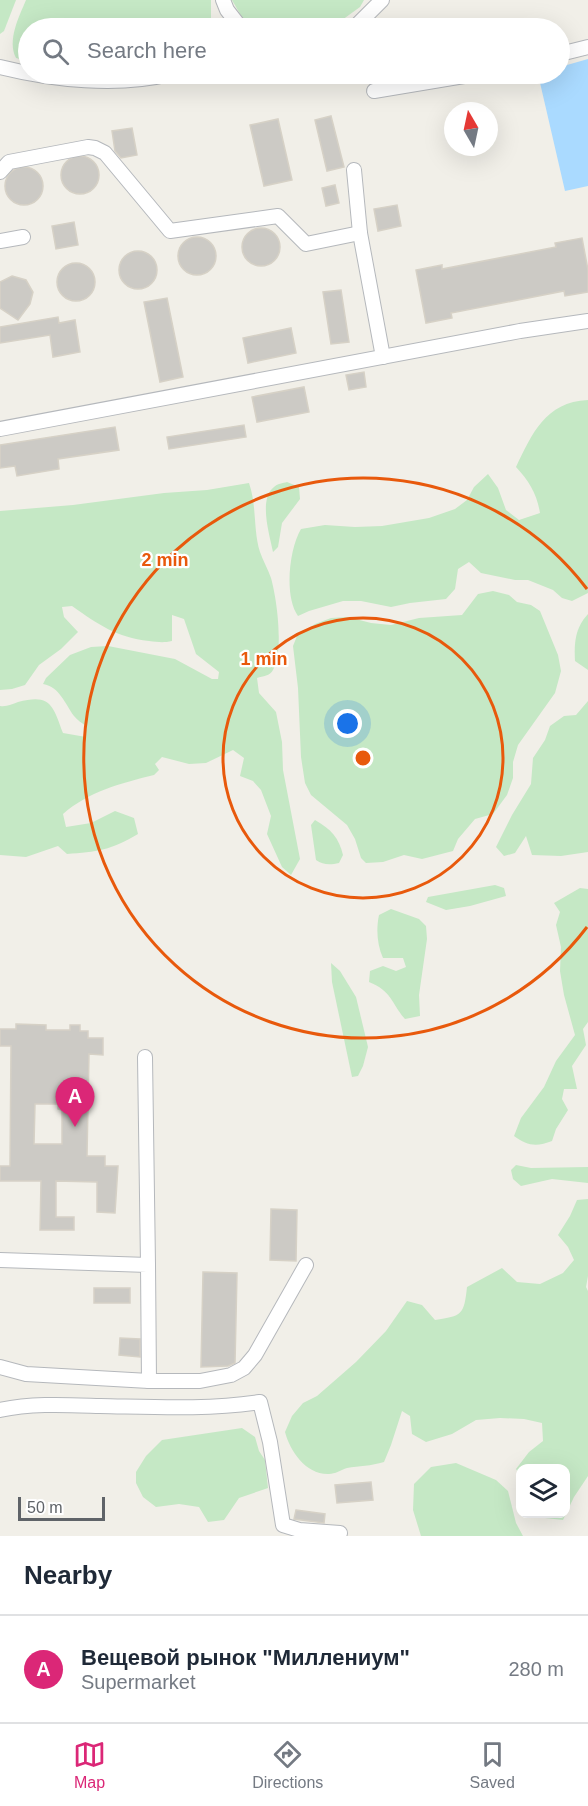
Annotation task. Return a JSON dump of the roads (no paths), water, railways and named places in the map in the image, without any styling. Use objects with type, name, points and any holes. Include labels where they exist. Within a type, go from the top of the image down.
[{"type":"lane","points":[[223,0],[233,18]]},
{"type":"lane","points":[[364,18],[382,0]]},
{"type":"lane","points":[[570,52],[588,47]]},
{"type":"lane","points":[[0,67],[18,72]]},
{"type":"lane","points":[[374,91],[416,84]]},
{"type":"lane","points":[[0,172],[9,162],[87,147],[95,148],[105,153],[170,231],[278,216],[306,244],[360,233]]},
{"type":"lane","points":[[354,170],[360,233],[383,357]]},
{"type":"lane","points":[[0,241],[23,237]]},
{"type":"lane","points":[[0,429],[520,331],[588,321]]},
{"type":"lane","points":[[145,1057],[148,1381]]},
{"type":"lane","points":[[0,1260],[148,1264]]},
{"type":"lane","points":[[0,1366],[26,1374],[148,1381],[200,1382],[217,1379],[244,1368],[255,1355],[306,1265]]},
{"type":"lane","points":[[0,1410],[26,1406],[73,1405],[181,1408],[260,1402],[274,1464],[283,1524],[299,1530],[340,1533]]},
{"type":"water","points":[[588,59],[588,186],[565,191],[540,84],[570,84],[570,64]]},
{"type":"place","name":"Вещевой рынок \"Миллениум\"","points":[[75,1127]]}]
